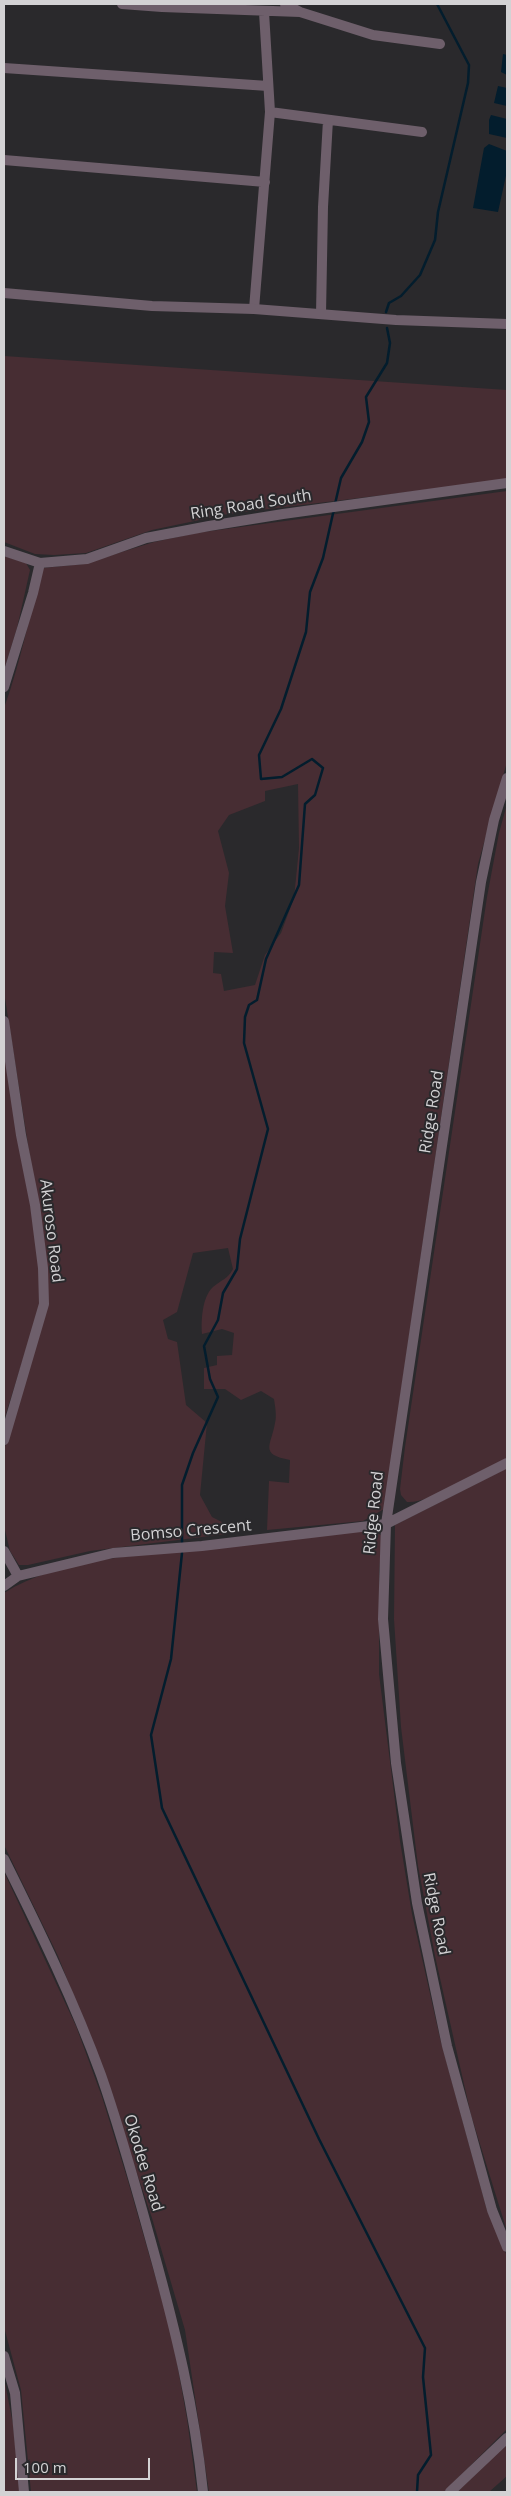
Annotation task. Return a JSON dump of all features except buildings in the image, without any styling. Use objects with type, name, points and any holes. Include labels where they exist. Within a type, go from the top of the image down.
[{"type":"street","points":[[122,4],[162,7],[239,6],[264,12],[300,12]]},
{"type":"street","points":[[285,4],[300,12],[373,36],[440,44]]},
{"type":"street","points":[[254,309],[270,112],[264,12]]},
{"type":"street","points":[[4,68],[268,86]]},
{"type":"street","points":[[270,112],[422,132]]},
{"type":"street","points":[[321,314],[323,207],[328,120]]},
{"type":"street","points":[[4,160],[265,182]]},
{"type":"street","points":[[4,293],[152,306],[254,309],[507,324]]},
{"type":"street","name":"Ring Road South","points":[[4,551],[40,563],[87,559],[146,538],[283,514],[507,484]]},
{"type":"street","points":[[4,687],[33,594],[40,563]]},
{"type":"street","name":"Ridge Road","points":[[507,778],[494,820],[481,882],[386,1524],[383,1619],[396,1763],[417,1903],[447,2046],[492,2210],[507,2247]]},
{"type":"street","name":"Akuroso Road","points":[[4,1021],[21,1135],[35,1205],[43,1268],[44,1304],[4,1440]]},
{"type":"street","name":"Bomso Crescent","points":[[4,1586],[18,1576],[113,1553],[202,1546],[386,1524],[507,1463]]},
{"type":"street","points":[[4,1551],[18,1576]]},
{"type":"street","name":"Okodee Road","points":[[4,1859],[33,1918],[80,2026],[100,2075],[120,2133],[178,2339],[191,2399],[203,2492]]},
{"type":"street","points":[[4,2356],[15,2394],[24,2492]]},
{"type":"street","points":[[450,2492],[507,2438]]},
{"type":"shaded area","points":[[4,356],[507,390],[507,480],[228,514],[152,530],[86,553],[35,554],[4,542]]},
{"type":"shaded area","points":[[507,491],[507,762],[478,864],[384,1509],[363,1521],[267,1530],[269,1481],[289,1483],[290,1460],[274,1455],[269,1448],[276,1420],[274,1399],[261,1391],[241,1400],[225,1389],[204,1389],[204,1368],[217,1365],[217,1356],[232,1355],[234,1333],[222,1329],[202,1334],[204,1303],[209,1291],[227,1277],[233,1269],[228,1248],[193,1253],[177,1312],[163,1320],[168,1339],[177,1342],[186,1405],[207,1423],[200,1495],[212,1517],[222,1522],[226,1534],[90,1551],[28,1565],[19,1565],[10,1551],[4,1526],[4,1450],[48,1297],[48,1272],[4,992],[4,708],[43,568],[83,564],[154,542],[196,533]],"holes":[[[298,784],[299,848],[294,898],[281,933],[265,955],[255,985],[224,991],[221,974],[213,973],[214,952],[233,953],[225,906],[229,873],[218,831],[229,815],[265,801],[265,791]]]},
{"type":"shaded area","points":[[4,556],[26,563],[30,570],[17,628],[4,670]]},
{"type":"shaded area","points":[[507,804],[507,1458],[443,1492],[429,1498],[407,1502],[401,1495],[400,1489],[405,1447],[487,897],[499,833]]},
{"type":"shaded area","points":[[4,1047],[39,1256],[40,1305],[4,1420]]},
{"type":"shaded area","points":[[507,1468],[507,2231],[471,2115],[435,1956],[418,1866],[401,1727],[394,1619],[395,1525]]},
{"type":"shaded area","points":[[372,1529],[382,1536],[379,1573],[379,1674],[400,1841],[412,1914],[440,2038],[487,2210],[507,2256],[507,2429],[444,2492],[209,2492],[185,2330],[152,2218],[98,2058],[58,1956],[4,1845],[4,1593],[48,1572],[96,1561]]},
{"type":"shaded area","points":[[4,1872],[76,2026],[102,2097],[172,2335],[187,2419],[197,2492],[31,2492],[21,2390],[4,2327]]},
{"type":"shaded area","points":[[4,2378],[13,2424],[20,2492],[4,2492]]},
{"type":"shaded area","points":[[507,2443],[507,2476],[489,2492],[457,2492]]},
{"type":"water","points":[[503,54],[507,55],[507,75],[501,72]]},
{"type":"water","points":[[498,86],[507,88],[507,106],[494,103]]},
{"type":"water","points":[[491,115],[507,119],[507,138],[489,134]]},
{"type":"water","points":[[489,144],[507,151],[507,171],[498,212],[473,208],[484,148]]},
{"type":"waterway","points":[[386,312],[389,303],[401,296],[420,275],[435,240],[438,212],[468,83],[469,65],[437,4]]},
{"type":"waterway","points":[[335,504],[341,478],[362,442],[369,422],[366,397],[387,363],[390,343],[387,328]]},
{"type":"waterway","points":[[182,1542],[182,1485],[193,1453],[218,1397],[210,1379],[204,1346],[218,1320],[223,1293],[237,1269],[240,1239],[268,1129],[244,1043],[245,1017],[249,1005],[257,1000],[266,959],[299,885],[305,804],[315,795],[323,768],[312,759],[282,777],[261,779],[259,755],[281,709],[306,632],[310,592],[323,558],[334,509]]},
{"type":"waterway","points":[[182,1553],[171,1659],[151,1735],[162,1808],[319,2139],[425,2348],[423,2377],[431,2455],[418,2475],[417,2492]]}]
